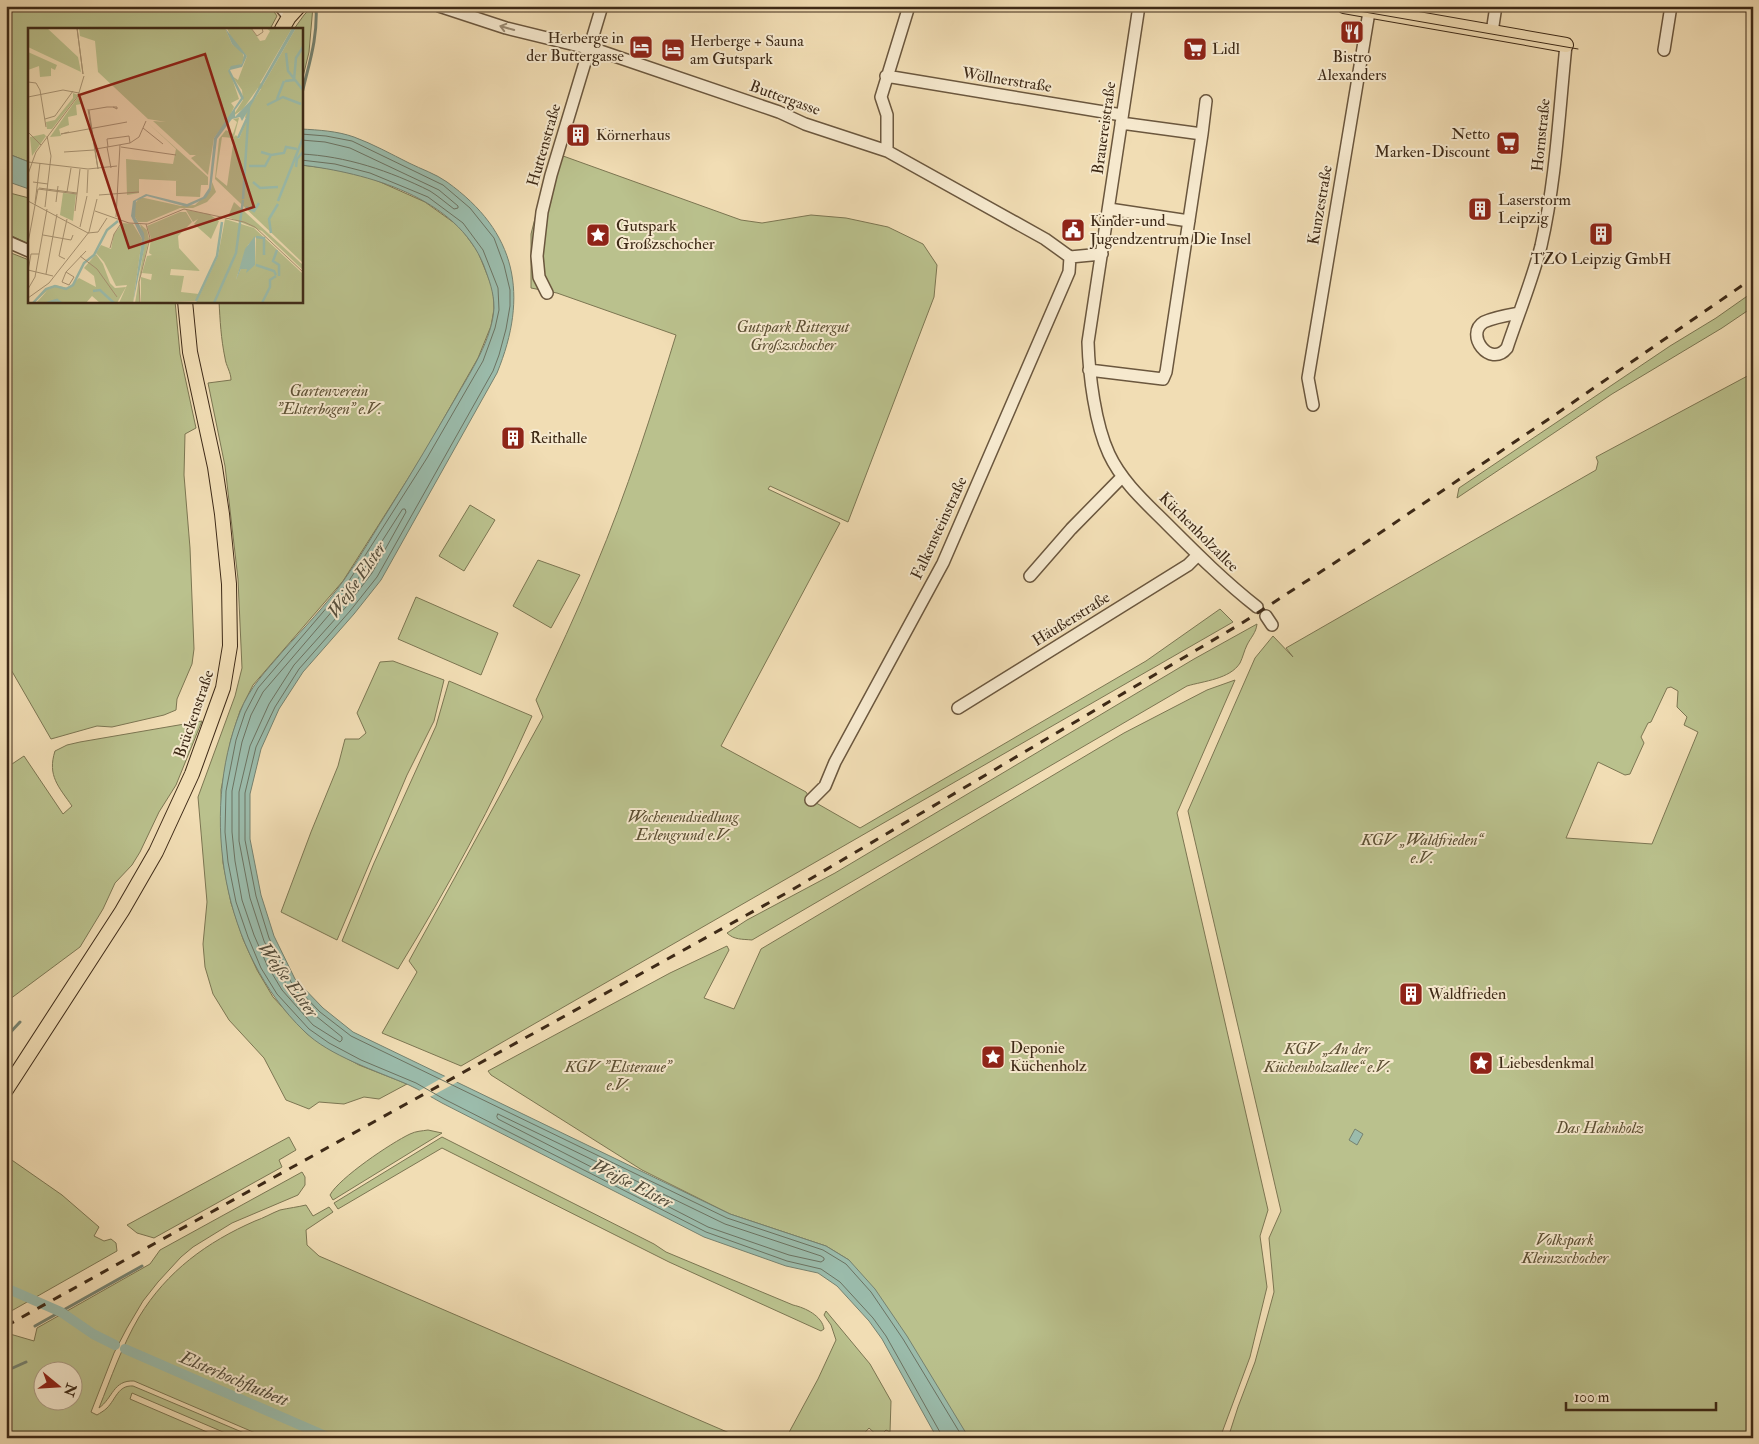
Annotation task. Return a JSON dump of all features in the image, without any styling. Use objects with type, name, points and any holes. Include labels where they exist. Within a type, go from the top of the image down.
[{"type":"main road","points":[[1344,6],[1370,8],[1566,45]]},
{"type":"main road","name":"Brückenstraße","points":[[6,1090],[122,911],[156,852],[192,774],[225,681],[230,646],[230,621],[229,584],[222,514],[215,468],[190,352],[185,302]]},
{"type":"street","name":"Buttergasse","points":[[439,6],[506,28],[588,48],[669,74],[779,112],[805,124],[887,151],[1045,239],[1070,257]]},
{"type":"street","name":"Huttenstraße","points":[[547,293],[539,278],[537,256],[542,212],[551,175],[602,6]]},
{"type":"street","points":[[887,151],[887,115],[881,97],[909,6]]},
{"type":"street","name":"Brauereistraße","points":[[1102,254],[1139,6]]},
{"type":"street","points":[[1492,32],[1496,6]]},
{"type":"street","points":[[1664,50],[1671,6]]},
{"type":"street","name":"Kunzestraße","points":[[1312,405],[1308,378],[1370,8]]},
{"type":"street","name":"Hornstraße","points":[[1519,313],[1540,248],[1554,180],[1566,45]]},
{"type":"street","name":"Wöllnerstraße","points":[[886,76],[1202,134]]},
{"type":"street","points":[[1089,370],[1163,379],[1166,372],[1206,101]]},
{"type":"street","points":[[1109,209],[1189,221]]},
{"type":"street","points":[[6,241],[28,251]]},
{"type":"street","points":[[1070,257],[1102,254]]},
{"type":"street","name":"Küchenholzallee","points":[[1102,254],[1088,342],[1089,370],[1101,431],[1109,454],[1122,477],[1225,582],[1257,607]]},
{"type":"street","name":"Falkensteinstraße","points":[[811,800],[825,786],[835,762],[943,563],[1063,286],[1068,272],[1070,257]]},
{"type":"street","points":[[1030,576],[1071,529],[1122,477]]},
{"type":"street","name":"Häußerstraße","points":[[958,708],[1180,570],[1198,555]]},
{"type":"green space","points":[[6,6],[270,6],[277,16],[271,28],[28,28],[28,162],[6,153]]},
{"type":"green space","points":[[313,6],[309,52],[302,81],[302,28],[295,28]]},
{"type":"green space","points":[[552,152],[741,220],[762,223],[811,215],[846,218],[888,227],[923,244],[937,265],[934,297],[848,522],[770,486],[768,489],[840,523],[721,746],[806,792],[811,800],[860,828],[1146,661],[1220,609],[1233,622],[461,1066],[382,1033],[417,972],[409,961],[543,717],[536,700],[607,539],[648,423],[676,335],[557,293],[531,288],[531,234]]},
{"type":"green space","name":"Gartenverein \"Elsterbogen\" e.V.","points":[[302,165],[334,169],[369,177],[425,202],[460,227],[478,252],[493,289],[494,309],[491,326],[478,358],[423,455],[343,581],[253,685],[240,711],[231,739],[221,790],[223,863],[231,903],[243,939],[257,970],[273,997],[306,1033],[326,1047],[359,1065],[407,1084],[379,1099],[364,1097],[344,1104],[319,1102],[309,1109],[286,1100],[264,1058],[229,1020],[213,994],[205,967],[203,944],[207,902],[198,797],[235,696],[242,668],[238,579],[225,466],[208,383],[231,380],[220,322],[219,302],[302,302]]},
{"type":"green space","points":[[6,192],[28,198],[28,244],[6,233]]},
{"type":"green space","points":[[6,251],[28,260],[28,302],[175,302],[180,354],[196,428],[185,434],[184,475],[190,548],[194,649],[192,664],[177,699],[176,710],[164,715],[112,727],[97,726],[51,739],[6,661]]},
{"type":"green space","points":[[1753,292],[1753,307],[1722,328],[1612,394],[1457,498],[1459,488]]},
{"type":"green space","points":[[1753,373],[1753,1438],[1228,1438],[1255,1362],[1274,1292],[1269,1238],[1281,1211],[1188,811],[1255,658],[1273,636],[1293,657],[1286,648],[1596,470],[1598,462],[1596,457]],"holes":[[[1671,687],[1678,691],[1677,707],[1687,717],[1684,725],[1698,732],[1652,844],[1566,838],[1598,762],[1625,775],[1630,774],[1644,743],[1641,737],[1648,723],[1651,722],[1667,688]]]},
{"type":"green space","points":[[470,505],[495,520],[464,571],[439,556]]},
{"type":"green space","points":[[538,560],[580,575],[551,628],[513,606]]},
{"type":"green space","points":[[416,597],[498,633],[481,675],[398,639]]},
{"type":"green space","points":[[1257,624],[1240,663],[1230,673],[1216,679],[1187,686],[752,940],[735,938],[727,933],[747,920],[835,873],[1194,659]]},
{"type":"green space","points":[[393,661],[444,680],[434,721],[407,775],[337,940],[281,912],[338,766],[345,739],[359,739],[366,733],[357,713],[380,662]]},
{"type":"green space","name":"KGV \"Elsteraue\" e.V.","points":[[1235,680],[1177,813],[1268,1210],[1260,1236],[1267,1287],[1250,1357],[1220,1438],[969,1438],[849,1260],[826,1246],[730,1214],[642,1170],[491,1075],[488,1071],[670,973],[727,946],[729,950],[704,998],[734,1009],[761,949],[1124,733],[1207,690]]},
{"type":"green space","points":[[449,681],[532,716],[469,845],[398,969],[342,941],[374,863],[436,726]]},
{"type":"green space","points":[[202,721],[176,785],[159,812],[140,852],[132,865],[115,883],[103,909],[80,947],[6,1002],[6,768],[24,756],[63,814],[72,806],[53,774],[52,767],[55,751],[67,745],[80,742]]},
{"type":"green space","points":[[428,1130],[442,1133],[333,1200],[330,1195],[335,1188],[366,1162],[410,1134]]},
{"type":"green space","points":[[289,1137],[296,1150],[279,1160],[282,1167],[154,1238],[137,1233],[127,1225]]},
{"type":"green space","points":[[442,1137],[654,1244],[666,1252],[808,1310],[817,1316],[824,1329],[821,1331],[669,1262],[442,1148],[338,1209],[334,1203]]},
{"type":"green space","points":[[6,1156],[62,1195],[99,1227],[94,1236],[104,1241],[111,1239],[116,1243],[117,1251],[6,1314]]},
{"type":"green space","points":[[302,1172],[305,1177],[305,1185],[298,1195],[232,1223],[193,1247],[158,1282],[143,1301],[114,1353],[91,1412],[97,1415],[107,1408],[121,1390],[128,1386],[133,1386],[256,1438],[237,1438],[132,1393],[130,1399],[221,1438],[6,1438],[6,1336],[10,1334],[34,1341],[37,1328],[150,1264],[160,1250]]},
{"type":"green space","name":"Elsterhochflutbett","points":[[306,1205],[313,1216],[329,1207],[333,1212],[306,1230],[307,1245],[319,1256],[741,1438],[267,1438],[134,1381],[127,1381],[117,1386],[99,1408],[122,1351],[139,1317],[175,1272],[205,1248],[237,1229],[280,1210]]},
{"type":"green space","points":[[826,1311],[870,1364],[891,1401],[890,1432],[886,1430],[879,1437],[869,1428],[860,1438],[786,1438],[818,1379],[836,1340],[831,1325],[824,1315]]},
{"type":"water","name":"Weiße Elster","points":[[302,129],[335,132],[354,137],[433,174],[447,182],[471,201],[489,222],[502,244],[510,267],[514,291],[513,317],[507,344],[497,373],[381,580],[303,672],[279,709],[261,749],[250,794],[250,839],[261,895],[274,936],[295,979],[323,1008],[353,1032],[730,1214],[826,1246],[849,1260],[875,1289],[907,1336],[969,1438],[937,1438],[882,1339],[869,1321],[837,1286],[818,1273],[786,1266],[704,1237],[413,1087],[326,1048],[304,1031],[276,999],[254,963],[237,923],[226,881],[221,838],[221,795],[228,752],[240,712],[258,680],[330,598],[362,553],[474,366],[489,332],[494,308],[492,291],[484,266],[471,242],[453,222],[432,206],[381,182],[302,165]]},
{"type":"water","points":[[6,153],[28,162],[28,189],[6,181]]},
{"type":"water","points":[[1355,1129],[1363,1134],[1357,1145],[1349,1140]]},
{"type":"pier","points":[[449,1074],[461,1080],[428,1098],[417,1092]]},
{"type":"waterway","points":[[302,94],[314,42],[316,6]]},
{"type":"waterway","points":[[6,1037],[20,1022]]},
{"type":"waterway","points":[[35,1326],[142,1266]]},
{"type":"waterway","name":"Elsterhochflutbett","points":[[6,1288],[61,1312],[93,1334],[115,1345]]},
{"type":"waterway","name":"Elsterhochflutbett","points":[[125,1349],[330,1438]]},
{"type":"waterway","points":[[6,1371],[26,1362]]},
{"type":"tram line","points":[[1330,6],[1578,49]]},
{"type":"railway","points":[[6,1326],[790,891],[1242,623],[1362,545],[1562,410],[1753,278]]},
{"type":"place","name":"Bistro Alexanders","points":[[1352,32]]},
{"type":"place","name":"Herberge in der Buttergasse","points":[[641,47]]},
{"type":"place","name":"Lidl","points":[[1195,49]]},
{"type":"place","name":"Herberge + Sauna am Gutspark","points":[[673,50]]},
{"type":"place","name":"Körnerhaus","points":[[578,135]]},
{"type":"place","name":"Netto Marken-Discount","points":[[1508,143]]},
{"type":"place","name":"Laserstorm Leipzig","points":[[1480,209]]},
{"type":"place","name":"Kinder-und Jugendzentrum Die Insel","points":[[1073,230]]},
{"type":"place","name":"TZO Leipzig GmbH","points":[[1601,234]]},
{"type":"place","name":"Gutspark Großzschocher","points":[[598,235]]},
{"type":"place","name":"Reithalle","points":[[513,438]]},
{"type":"place","name":"Waldfrieden","points":[[1411,994]]},
{"type":"place","name":"Deponie Küchenholz","points":[[993,1057]]},
{"type":"place","name":"Liebesdenkmal","points":[[1481,1063]]},
{"type":"park label","name":"Gutspark Rittergut Großzschocher","points":[[793,336]]},
{"type":"park label","name":"Wochenendsiedlung Erlengrund e.V.","points":[[683,826]]},
{"type":"park label","name":"KGV „Waldfrieden“ e.V.","points":[[1422,849]]},
{"type":"park label","name":"KGV „An der Küchenholzallee“ e.V.","points":[[1327,1058]]},
{"type":"park label","name":"Das Hahnholz","points":[[1600,1128]]},
{"type":"park label","name":"Volkspark Kleinzschocher","points":[[1565,1249]]}]
